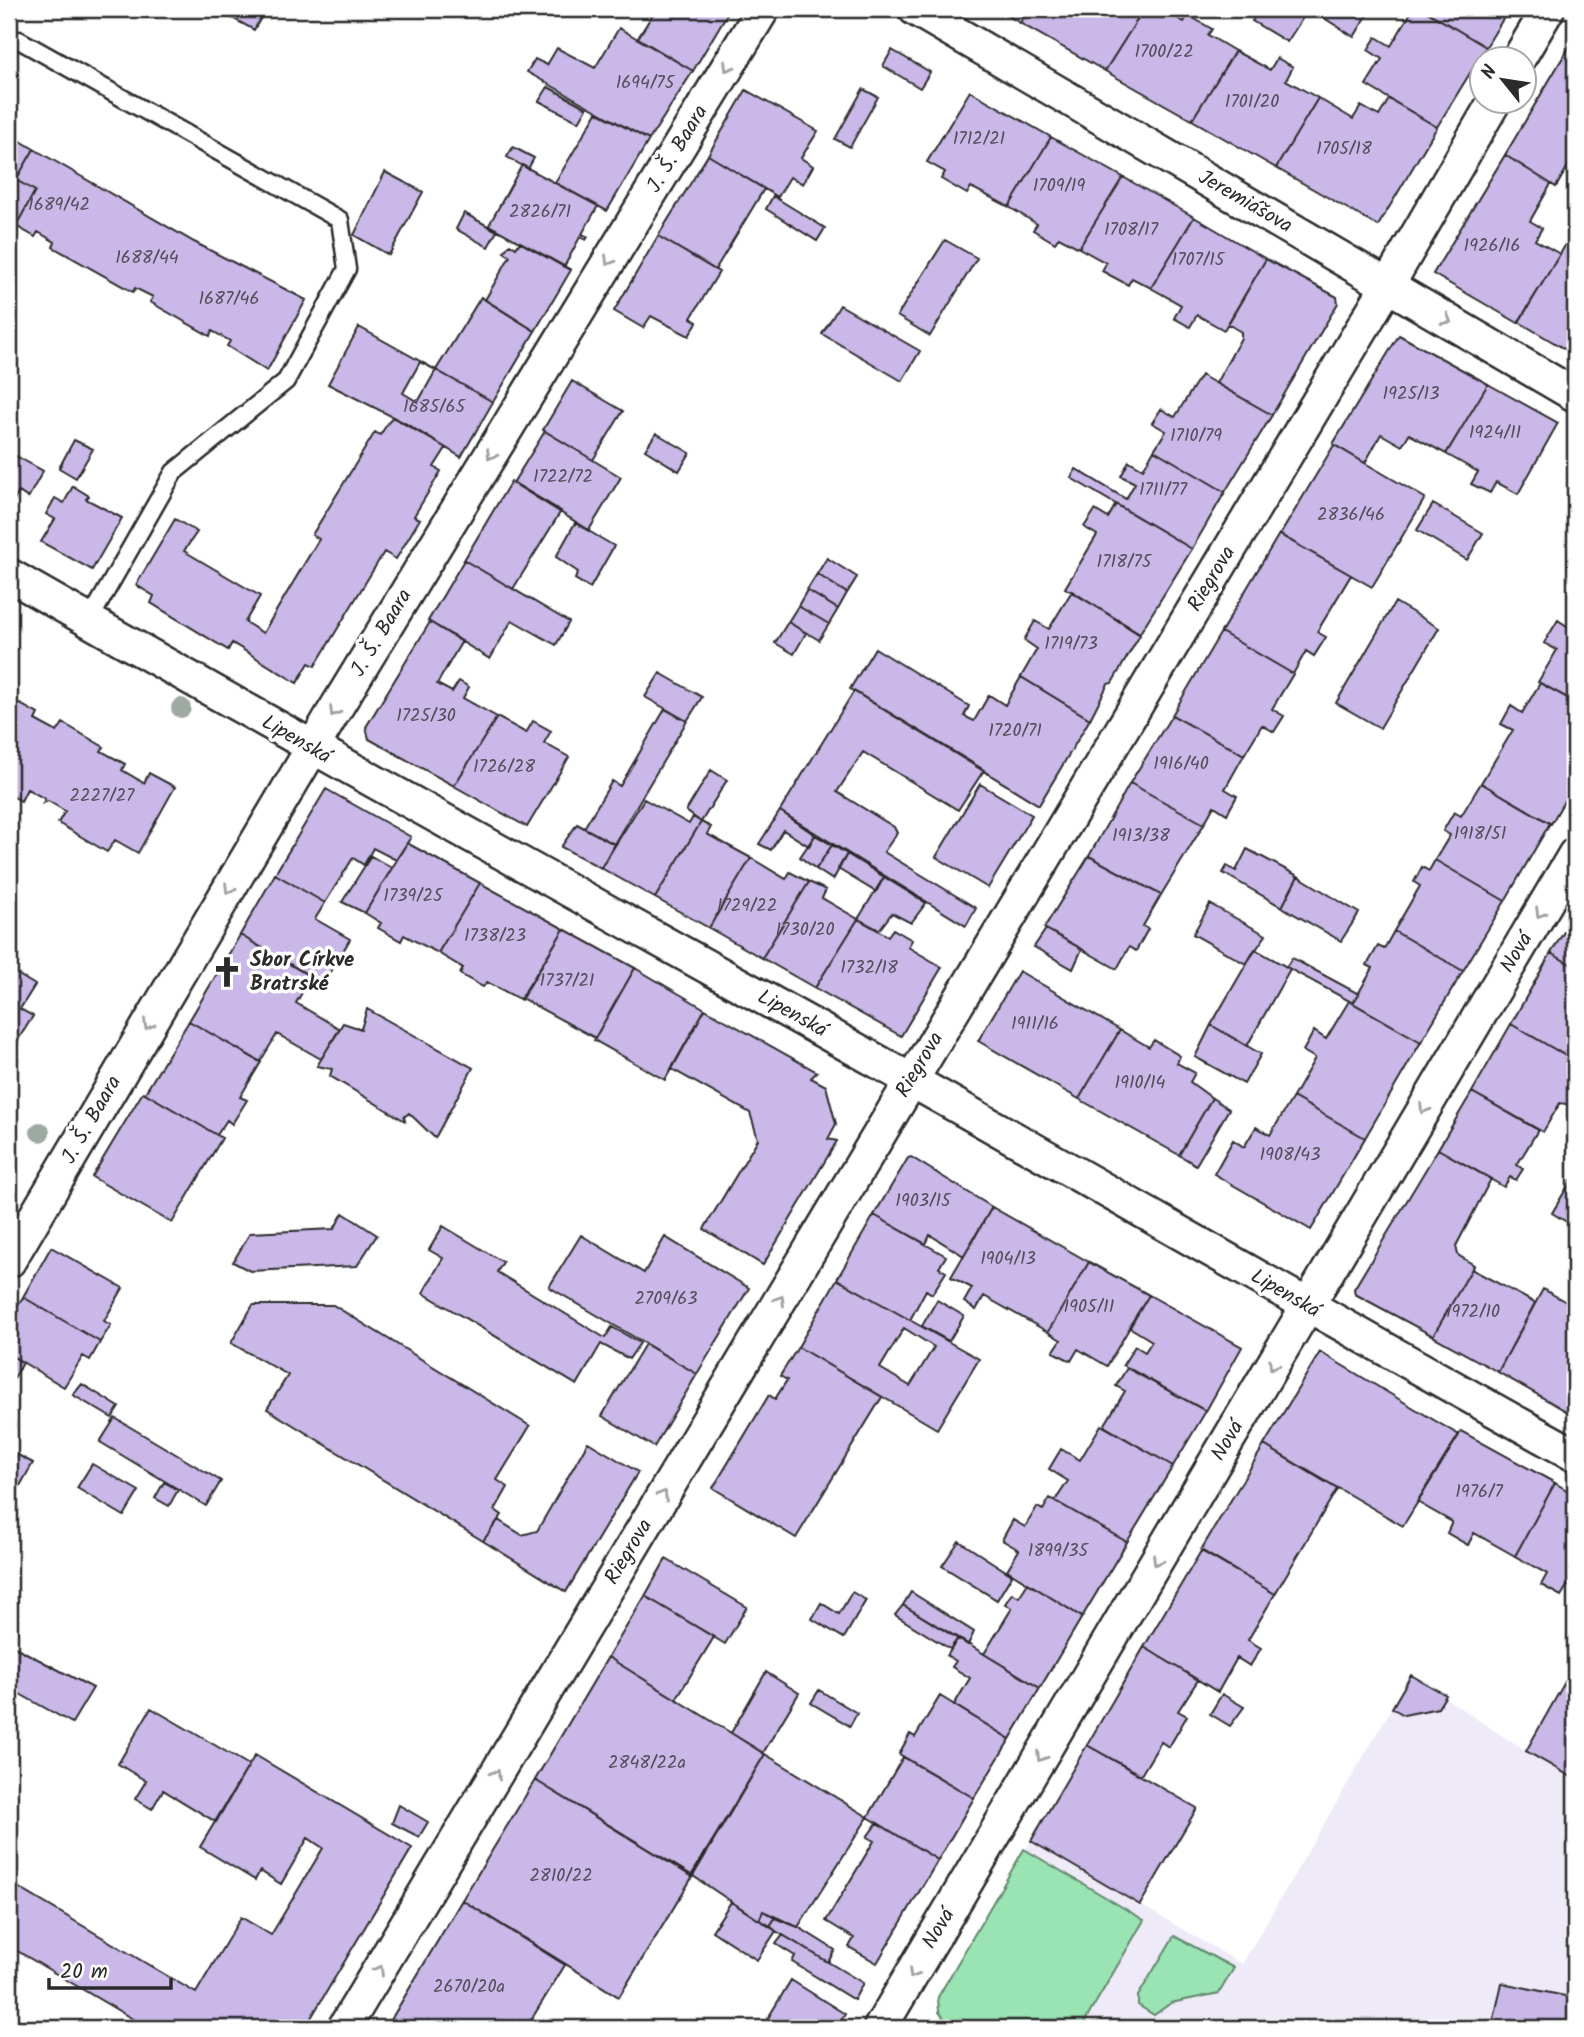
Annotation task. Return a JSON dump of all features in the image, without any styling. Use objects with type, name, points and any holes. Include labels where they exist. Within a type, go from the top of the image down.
[{"type":"street","name":"J. Š. Baara","points":[[9,1261],[312,749],[763,9]]},
{"type":"street","name":"Jeremiášova","points":[[915,9],[1575,395]]},
{"type":"street","points":[[1526,46],[1548,9]]},
{"type":"street","name":"Riegrova","points":[[344,2028],[1388,285],[1486,116]]},
{"type":"street","name":"Lipenská","points":[[9,575],[312,749],[911,1080],[1575,1455]]},
{"type":"street","name":"Nová","points":[[888,2025],[1307,1306],[1575,855]]},
{"type":"lane","points":[[19,40],[340,220],[347,269],[286,381],[174,472],[89,621]]},
{"type":"shaded area","points":[[1575,1664],[1575,2028],[952,2028],[939,2012],[938,1997],[1031,1841],[1242,1964],[1411,1675],[1525,1751]]},
{"type":"green space","points":[[1024,1849],[1144,1920],[1081,2028],[952,2028],[939,2012],[938,1997]]},
{"type":"green space","points":[[1174,1936],[1234,1968],[1219,1993],[1171,2003],[1154,2015],[1138,2005],[1138,1996]]},
{"type":"building","points":[[216,9],[266,9],[254,30]]},
{"type":"building","points":[[656,9],[730,9],[693,71],[638,38]]},
{"type":"building","points":[[996,9],[1028,9],[1020,23]]},
{"type":"building","points":[[1028,9],[1144,9],[1105,71],[1020,23]]},
{"type":"building","points":[[1144,9],[1161,9],[1184,22],[1188,15],[1212,29],[1208,35],[1235,51],[1192,120],[1105,71]]},
{"type":"building","points":[[1260,9],[1308,10],[1287,42],[1252,21]]},
{"type":"building","points":[[1310,9],[1334,10],[1371,9],[1354,37]]},
{"type":"building","points":[[1413,9],[1422,9],[1484,46],[1468,46],[1468,76],[1437,127],[1366,85],[1382,59],[1368,50],[1376,37],[1391,46]]},
{"type":"building","points":[[1428,9],[1509,9],[1487,46],[1426,11]]},
{"type":"building","points":[[619,28],[693,71],[649,140],[527,72],[535,59],[547,65],[557,48],[595,68]]},
{"type":"building","points":[[1575,37],[1575,154],[1556,187],[1505,155],[1528,116],[1538,116],[1538,99]]},
{"type":"building","points":[[892,50],[930,72],[920,88],[883,66]]},
{"type":"building","points":[[1235,51],[1270,70],[1277,58],[1293,67],[1286,80],[1318,98],[1276,168],[1192,120]]},
{"type":"building","points":[[548,87],[587,108],[579,122],[539,101]]},
{"type":"building","points":[[863,89],[878,97],[850,147],[835,139]]},
{"type":"building","points":[[746,90],[818,131],[801,158],[813,166],[803,184],[790,177],[778,197],[708,155]]},
{"type":"building","points":[[970,91],[1051,137],[1009,207],[971,187],[967,194],[941,179],[945,172],[927,162]]},
{"type":"building","points":[[1318,98],[1353,119],[1361,106],[1379,116],[1389,99],[1437,127],[1378,226],[1276,168]]},
{"type":"building","points":[[597,112],[649,140],[607,211],[555,183]]},
{"type":"building","points":[[9,134],[34,149],[16,180],[35,191],[16,226],[9,222]]},
{"type":"building","points":[[1051,137],[1123,177],[1079,248],[1059,237],[1055,243],[1033,230],[1037,224],[1009,207]]},
{"type":"building","points":[[513,147],[534,158],[528,169],[507,157]]},
{"type":"building","points":[[34,149],[194,242],[306,300],[267,371],[227,346],[230,341],[212,331],[210,336],[150,302],[153,297],[135,288],[133,292],[53,247],[55,242],[38,232],[35,237],[16,226],[35,191],[16,180]]},
{"type":"building","points":[[708,155],[764,189],[715,270],[658,236]]},
{"type":"building","points":[[1505,155],[1551,184],[1530,221],[1542,228],[1535,240],[1560,254],[1518,323],[1433,274]]},
{"type":"building","points":[[522,165],[598,206],[582,234],[588,237],[586,240],[580,237],[564,267],[489,225]]},
{"type":"building","points":[[385,172],[423,192],[389,255],[354,235]]},
{"type":"building","points":[[1123,177],[1194,217],[1151,288],[1132,278],[1128,285],[1102,271],[1106,263],[1079,248]]},
{"type":"building","points":[[773,196],[825,228],[817,241],[766,209]]},
{"type":"building","points":[[464,213],[497,231],[488,247],[456,229]]},
{"type":"building","points":[[1194,217],[1266,259],[1224,330],[1197,315],[1190,327],[1174,318],[1181,305],[1151,288]]},
{"type":"building","points":[[1575,229],[1575,355],[1519,322]]},
{"type":"building","points":[[658,236],[719,272],[691,318],[697,322],[689,336],[651,316],[643,328],[614,311]]},
{"type":"building","points":[[945,240],[977,258],[930,336],[897,316]]},
{"type":"building","points":[[520,242],[571,270],[535,331],[485,300],[510,256],[504,252],[510,244],[516,248]]},
{"type":"building","points":[[1266,259],[1337,297],[1338,303],[1272,415],[1216,383],[1241,338],[1241,332],[1228,324]]},
{"type":"building","points":[[481,297],[535,331],[493,402],[436,370]]},
{"type":"building","points":[[840,305],[920,351],[902,381],[822,334]]},
{"type":"building","points":[[359,327],[434,369],[420,362],[403,393],[418,402],[436,370],[493,402],[461,457],[405,423],[328,384]]},
{"type":"building","points":[[1399,335],[1488,384],[1446,454],[1409,434],[1402,446],[1381,434],[1365,463],[1333,444]]},
{"type":"building","points":[[1201,375],[1272,415],[1225,492],[1154,450],[1166,431],[1152,423],[1161,409],[1175,417]]},
{"type":"building","points":[[572,381],[623,411],[593,460],[543,430]]},
{"type":"building","points":[[1488,384],[1558,423],[1518,494],[1496,482],[1490,493],[1471,484],[1478,472],[1446,454]]},
{"type":"building","points":[[392,417],[446,448],[434,467],[441,471],[414,516],[420,519],[396,559],[384,552],[315,666],[309,663],[297,683],[232,643],[228,650],[151,603],[154,596],[136,585],[175,519],[197,532],[184,551],[260,596],[245,622],[263,633],[319,539],[312,535],[375,432],[380,435]]},
{"type":"building","points":[[545,431],[621,477],[589,530],[513,483]]},
{"type":"building","points":[[656,433],[690,453],[679,471],[645,450]]},
{"type":"building","points":[[74,440],[93,449],[76,478],[59,468]]},
{"type":"building","points":[[1334,445],[1425,498],[1372,587],[1280,535]]},
{"type":"building","points":[[1154,450],[1225,492],[1192,549],[1071,478],[1076,469],[1126,499],[1135,483],[1121,476],[1129,461],[1143,469]]},
{"type":"building","points":[[9,452],[43,471],[28,498],[19,492],[9,508]]},
{"type":"building","points":[[511,481],[561,511],[513,589],[464,560]]},
{"type":"building","points":[[73,486],[89,496],[86,499],[122,518],[92,570],[41,542],[55,519],[46,514],[55,498],[64,503]]},
{"type":"building","points":[[1116,504],[1192,549],[1140,633],[1065,588],[1097,535],[1084,527],[1095,510],[1108,518]]},
{"type":"building","points":[[1433,504],[1483,533],[1467,560],[1417,530]]},
{"type":"building","points":[[575,523],[614,546],[590,588],[575,579],[578,572],[556,557]]},
{"type":"building","points":[[1279,534],[1351,575],[1317,632],[1326,637],[1314,656],[1306,651],[1293,674],[1221,632]]},
{"type":"building","points":[[827,558],[857,577],[847,593],[817,574]]},
{"type":"building","points":[[464,560],[569,622],[556,645],[512,620],[490,659],[428,621]]},
{"type":"building","points":[[817,574],[847,593],[838,609],[807,590]]},
{"type":"building","points":[[807,590],[838,609],[829,624],[798,606]]},
{"type":"building","points":[[1072,591],[1140,635],[1112,683],[1108,684],[1090,719],[1021,677],[1037,649],[1024,640],[1035,621],[1049,629]]},
{"type":"building","points":[[1395,602],[1439,628],[1380,728],[1336,703]]},
{"type":"building","points":[[798,606],[829,624],[819,640],[788,622]]},
{"type":"building","points":[[1558,620],[1570,628],[1575,620],[1575,702],[1538,682],[1557,650],[1544,643]]},
{"type":"building","points":[[430,622],[462,641],[437,684],[452,692],[459,681],[469,687],[463,698],[497,717],[454,786],[369,739],[366,727]]},
{"type":"building","points":[[788,622],[806,633],[794,654],[775,643]]},
{"type":"building","points":[[1221,632],[1293,674],[1272,709],[1284,716],[1274,732],[1262,725],[1244,755],[1172,715]]},
{"type":"building","points":[[875,648],[969,706],[964,716],[974,721],[989,695],[1005,705],[1021,677],[1090,719],[1039,805],[850,689]]},
{"type":"building","points":[[660,673],[702,697],[687,721],[645,697]]},
{"type":"building","points":[[1540,683],[1575,702],[1575,782],[1551,824],[1481,783],[1513,730],[1501,724],[1511,706],[1522,713]]},
{"type":"building","points":[[854,691],[984,770],[958,810],[863,752],[837,792],[894,827],[897,833],[884,852],[976,908],[966,926],[780,811]]},
{"type":"building","points":[[9,692],[17,696],[15,701],[38,714],[35,720],[57,732],[63,723],[104,747],[101,751],[125,764],[122,770],[144,783],[149,773],[175,787],[138,853],[115,840],[107,852],[58,823],[65,811],[48,801],[43,803],[45,799],[27,789],[21,801],[9,794]]},
{"type":"building","points":[[665,709],[687,721],[614,844],[584,828],[612,781],[620,786]]},
{"type":"building","points":[[1172,715],[1244,755],[1225,789],[1237,796],[1227,814],[1214,806],[1204,824],[1130,783]]},
{"type":"building","points":[[497,717],[526,733],[533,721],[551,731],[544,743],[569,757],[527,827],[454,786]]},
{"type":"building","points":[[711,770],[727,780],[701,822],[686,811]]},
{"type":"building","points":[[1130,783],[1204,824],[1161,895],[1089,856]]},
{"type":"building","points":[[1481,783],[1550,823],[1505,901],[1435,860],[1450,835],[1443,831],[1454,812],[1461,816]]},
{"type":"building","points":[[980,784],[1032,815],[988,888],[936,857]]},
{"type":"building","points":[[326,789],[411,837],[396,860],[373,848],[364,865],[353,858],[325,903],[275,874]]},
{"type":"building","points":[[644,799],[689,824],[693,817],[701,822],[655,898],[601,868]]},
{"type":"building","points":[[780,811],[815,835],[809,846],[783,830],[771,850],[759,844]]},
{"type":"building","points":[[701,822],[711,827],[707,834],[751,858],[709,928],[655,898]]},
{"type":"building","points":[[577,824],[614,844],[601,868],[561,847]]},
{"type":"building","points":[[815,835],[832,845],[816,869],[800,857]]},
{"type":"building","points":[[407,843],[480,883],[438,953],[404,935],[401,941],[378,928],[381,923],[365,913]]},
{"type":"building","points":[[832,845],[847,854],[833,880],[816,869]]},
{"type":"building","points":[[1247,849],[1298,876],[1282,907],[1223,873],[1227,866],[1236,871]]},
{"type":"building","points":[[847,854],[884,877],[876,892],[838,869]]},
{"type":"building","points":[[371,856],[392,868],[365,913],[342,902]]},
{"type":"building","points":[[1089,856],[1161,895],[1143,926],[1148,929],[1136,951],[1129,947],[1117,969],[1044,928]]},
{"type":"building","points":[[751,858],[786,879],[790,872],[809,882],[762,958],[709,928]]},
{"type":"building","points":[[1435,860],[1505,901],[1463,971],[1394,931],[1420,886],[1414,882],[1422,867],[1429,871]]},
{"type":"building","points":[[275,874],[325,903],[315,919],[350,939],[324,984],[240,935]]},
{"type":"building","points":[[1298,876],[1359,913],[1341,941],[1282,907]]},
{"type":"building","points":[[884,877],[926,903],[911,923],[892,913],[879,930],[858,919]]},
{"type":"building","points":[[809,882],[826,890],[822,898],[858,919],[815,988],[762,958]]},
{"type":"building","points":[[480,883],[564,929],[521,1000],[487,982],[483,987],[460,974],[463,968],[438,953]]},
{"type":"building","points":[[1210,904],[1266,935],[1246,964],[1193,934]]},
{"type":"building","points":[[1575,914],[1575,967],[1551,953]]},
{"type":"building","points":[[858,919],[888,936],[893,929],[912,940],[908,947],[942,967],[901,1036],[815,988]]},
{"type":"building","points":[[564,929],[635,968],[595,1038],[521,998]]},
{"type":"building","points":[[1046,929],[1082,949],[1073,969],[1034,947]]},
{"type":"building","points":[[1394,931],[1463,971],[1421,1042],[1353,1003],[1373,968],[1367,965],[1378,946],[1384,949]]},
{"type":"building","points":[[240,935],[311,977],[296,1003],[340,1029],[321,1059],[277,1034],[260,1062],[189,1021]]},
{"type":"building","points":[[1255,949],[1290,969],[1247,1046],[1211,1025]]},
{"type":"building","points":[[1551,953],[1575,967],[1575,1061],[1511,1024]]},
{"type":"building","points":[[1292,958],[1359,994],[1353,1003],[1286,967]]},
{"type":"building","points":[[635,968],[705,1009],[665,1080],[594,1040]]},
{"type":"building","points":[[9,969],[35,985],[20,1009],[33,1016],[9,1054]]},
{"type":"building","points":[[1019,971],[1120,1030],[1079,1099],[978,1041]]},
{"type":"building","points":[[1349,1001],[1421,1042],[1365,1138],[1293,1097],[1315,1058],[1303,1051],[1314,1031],[1326,1039]]},
{"type":"building","points":[[367,1009],[473,1068],[435,1138],[409,1113],[404,1117],[405,1121],[330,1076],[332,1069],[317,1066],[343,1023],[361,1029]]},
{"type":"building","points":[[705,1009],[817,1072],[811,1078],[826,1086],[836,1124],[828,1139],[837,1141],[763,1265],[704,1229],[758,1139],[750,1113],[672,1069]]},
{"type":"building","points":[[189,1021],[261,1062],[240,1097],[247,1100],[232,1124],[227,1120],[217,1135],[145,1093]]},
{"type":"building","points":[[1511,1024],[1575,1061],[1575,1078],[1571,1084],[1575,1088],[1575,1099],[1572,1105],[1560,1103],[1543,1132],[1472,1092]]},
{"type":"building","points":[[1211,1025],[1261,1054],[1244,1084],[1195,1057]]},
{"type":"building","points":[[1120,1030],[1149,1047],[1154,1040],[1180,1056],[1177,1063],[1195,1073],[1190,1082],[1212,1098],[1179,1155],[1079,1099]]},
{"type":"building","points":[[143,1092],[222,1138],[172,1223],[92,1177]]},
{"type":"building","points":[[1472,1092],[1538,1130],[1517,1165],[1523,1169],[1516,1180],[1510,1177],[1504,1187],[1438,1149]]},
{"type":"building","points":[[1293,1097],[1365,1138],[1311,1230],[1214,1174],[1233,1140],[1244,1147],[1256,1127],[1270,1135]]},
{"type":"building","points":[[1212,1098],[1229,1109],[1196,1165],[1179,1155]]},
{"type":"building","points":[[1438,1149],[1491,1179],[1456,1246],[1458,1255],[1474,1265],[1433,1336],[1355,1294],[1354,1289]]},
{"type":"building","points":[[911,1157],[992,1207],[964,1256],[930,1235],[926,1244],[874,1215]]},
{"type":"building","points":[[1575,1174],[1575,1227],[1552,1213]]},
{"type":"building","points":[[992,1207],[1089,1262],[1048,1332],[984,1296],[976,1310],[964,1302],[972,1288],[951,1277]]},
{"type":"building","points":[[343,1213],[377,1235],[357,1266],[250,1271],[233,1262],[250,1233],[334,1229]]},
{"type":"building","points":[[874,1215],[946,1256],[939,1268],[946,1272],[932,1294],[926,1290],[910,1320],[837,1279]]},
{"type":"building","points":[[443,1226],[503,1262],[497,1272],[605,1338],[612,1327],[640,1343],[629,1359],[601,1344],[577,1385],[423,1293],[443,1258],[429,1250]]},
{"type":"building","points":[[581,1235],[644,1273],[665,1237],[749,1288],[697,1374],[549,1287]]},
{"type":"building","points":[[51,1247],[123,1288],[104,1321],[111,1325],[100,1342],[23,1297]]},
{"type":"building","points":[[1089,1262],[1149,1295],[1107,1366],[1078,1349],[1071,1361],[1053,1352],[1061,1340],[1048,1332]]},
{"type":"building","points":[[1474,1265],[1473,1270],[1535,1303],[1498,1372],[1433,1336]]},
{"type":"building","points":[[837,1279],[979,1359],[937,1429],[798,1347]],"holes":[[[904,1328],[934,1347],[910,1386],[880,1368]]]},
{"type":"building","points":[[1543,1289],[1575,1307],[1575,1416],[1498,1372]]},
{"type":"building","points":[[1149,1295],[1242,1347],[1206,1411],[1123,1365],[1135,1346],[1145,1352],[1152,1341],[1129,1327]]},
{"type":"building","points":[[23,1297],[100,1342],[90,1360],[83,1356],[64,1387],[9,1354],[9,1319]]},
{"type":"building","points":[[937,1300],[964,1316],[949,1341],[922,1326]]},
{"type":"building","points":[[253,1305],[333,1305],[530,1426],[497,1480],[508,1487],[495,1510],[502,1515],[483,1541],[267,1409],[288,1375],[231,1343]]},
{"type":"building","points":[[645,1344],[697,1374],[654,1447],[602,1416]]},
{"type":"building","points":[[798,1347],[882,1397],[796,1538],[713,1488],[769,1395],[775,1399],[787,1380],[780,1376]]},
{"type":"building","points":[[1320,1352],[1459,1435],[1403,1526],[1264,1445]]},
{"type":"building","points":[[9,1354],[23,1363],[11,1383],[9,1382]]},
{"type":"building","points":[[1127,1368],[1206,1411],[1173,1466],[1104,1426],[1125,1391],[1116,1386]]},
{"type":"building","points":[[82,1384],[119,1407],[112,1418],[73,1395]]},
{"type":"building","points":[[115,1418],[221,1481],[206,1506],[100,1442]]},
{"type":"building","points":[[1101,1425],[1173,1466],[1127,1542],[1055,1501],[1068,1481],[1049,1469],[1061,1449],[1080,1460]]},
{"type":"building","points":[[1461,1431],[1555,1483],[1515,1556],[1474,1533],[1468,1545],[1447,1533],[1452,1522],[1417,1502]]},
{"type":"building","points":[[588,1442],[638,1472],[566,1592],[483,1541],[498,1520],[522,1535],[537,1531]]},
{"type":"building","points":[[1264,1445],[1337,1489],[1275,1594],[1201,1550]]},
{"type":"building","points":[[16,1454],[33,1463],[14,1496],[9,1493],[9,1466]]},
{"type":"building","points":[[92,1464],[139,1491],[124,1516],[77,1488]]},
{"type":"building","points":[[164,1482],[178,1490],[169,1506],[155,1498]]},
{"type":"building","points":[[1555,1483],[1575,1495],[1575,1590],[1568,1585],[1561,1596],[1541,1585],[1547,1574],[1515,1556]]},
{"type":"building","points":[[1050,1498],[1127,1542],[1082,1617],[1007,1570],[1019,1550],[1002,1540],[1013,1520],[1025,1527],[1037,1507],[1043,1510]]},
{"type":"building","points":[[959,1541],[1012,1575],[997,1600],[942,1566]]},
{"type":"building","points":[[1201,1551],[1275,1594],[1248,1640],[1261,1648],[1250,1666],[1237,1658],[1218,1692],[1144,1647]]},
{"type":"building","points":[[666,1559],[747,1607],[725,1644],[645,1596]]},
{"type":"building","points":[[1028,1583],[1082,1617],[1040,1688],[984,1654],[1012,1608],[1005,1604],[1012,1593],[1019,1597]]},
{"type":"building","points":[[852,1592],[866,1600],[844,1638],[812,1619],[821,1603],[839,1614]]},
{"type":"building","points":[[911,1592],[974,1632],[968,1645],[903,1605]]},
{"type":"building","points":[[645,1596],[714,1637],[676,1699],[608,1657]]},
{"type":"building","points":[[903,1605],[958,1638],[950,1649],[895,1615]]},
{"type":"building","points":[[958,1638],[1040,1688],[1010,1739],[954,1705],[970,1678],[952,1667],[956,1661],[947,1656]]},
{"type":"building","points":[[9,1644],[93,1688],[72,1723],[9,1688]]},
{"type":"building","points":[[1144,1647],[1198,1680],[1178,1711],[1187,1716],[1169,1747],[1161,1742],[1141,1775],[1087,1745]]},
{"type":"building","points":[[608,1657],[765,1754],[691,1876],[535,1780]]},
{"type":"building","points":[[1575,1664],[1575,1779],[1526,1751]]},
{"type":"building","points":[[766,1672],[799,1693],[763,1753],[731,1733]]},
{"type":"building","points":[[1411,1675],[1446,1695],[1438,1708],[1404,1715],[1392,1708]]},
{"type":"building","points":[[819,1690],[857,1713],[850,1726],[811,1703]]},
{"type":"building","points":[[1222,1694],[1244,1707],[1230,1726],[1210,1714]]},
{"type":"building","points":[[940,1696],[1010,1739],[974,1798],[899,1754],[910,1734],[915,1737]]},
{"type":"building","points":[[151,1708],[249,1765],[216,1822],[163,1790],[152,1809],[135,1799],[146,1781],[118,1764]]},
{"type":"building","points":[[1087,1745],[1197,1808],[1140,1905],[1031,1841]]},
{"type":"building","points":[[765,1754],[868,1817],[798,1927],[763,1911],[759,1920],[693,1876]]},
{"type":"building","points":[[255,1755],[412,1848],[305,2028],[148,2028],[9,1946],[9,1882],[196,1993],[241,1917],[271,1935],[323,1848],[308,1838],[281,1884],[260,1871],[255,1880],[200,1847]]},
{"type":"building","points":[[903,1757],[974,1798],[938,1860],[868,1817]]},
{"type":"building","points":[[535,1780],[693,1876],[619,1997],[462,1900]]},
{"type":"building","points":[[399,1805],[428,1822],[419,1837],[392,1823]]},
{"type":"building","points":[[877,1823],[938,1860],[877,1963],[849,1947],[854,1938],[826,1921],[874,1841],[867,1837]]},
{"type":"building","points":[[462,1900],[565,1965],[526,2028],[398,2028],[389,2023]]},
{"type":"building","points":[[731,1902],[776,1931],[757,1960],[712,1931]]},
{"type":"building","points":[[763,1911],[775,1918],[770,1926],[759,1920]]},
{"type":"building","points":[[775,1918],[798,1927],[835,1950],[828,1962],[776,1931],[770,1926]]},
{"type":"building","points":[[783,1935],[863,1983],[854,2000],[792,1962],[795,1956],[776,1944]]},
{"type":"building","points":[[791,1980],[845,2014],[837,2028],[762,2028]]},
{"type":"building","points":[[1502,1983],[1575,1998],[1575,2028],[1492,2028]]},
{"type":"place","name":"Sbor Církve Bratrské","points":[[227,972]]}]
